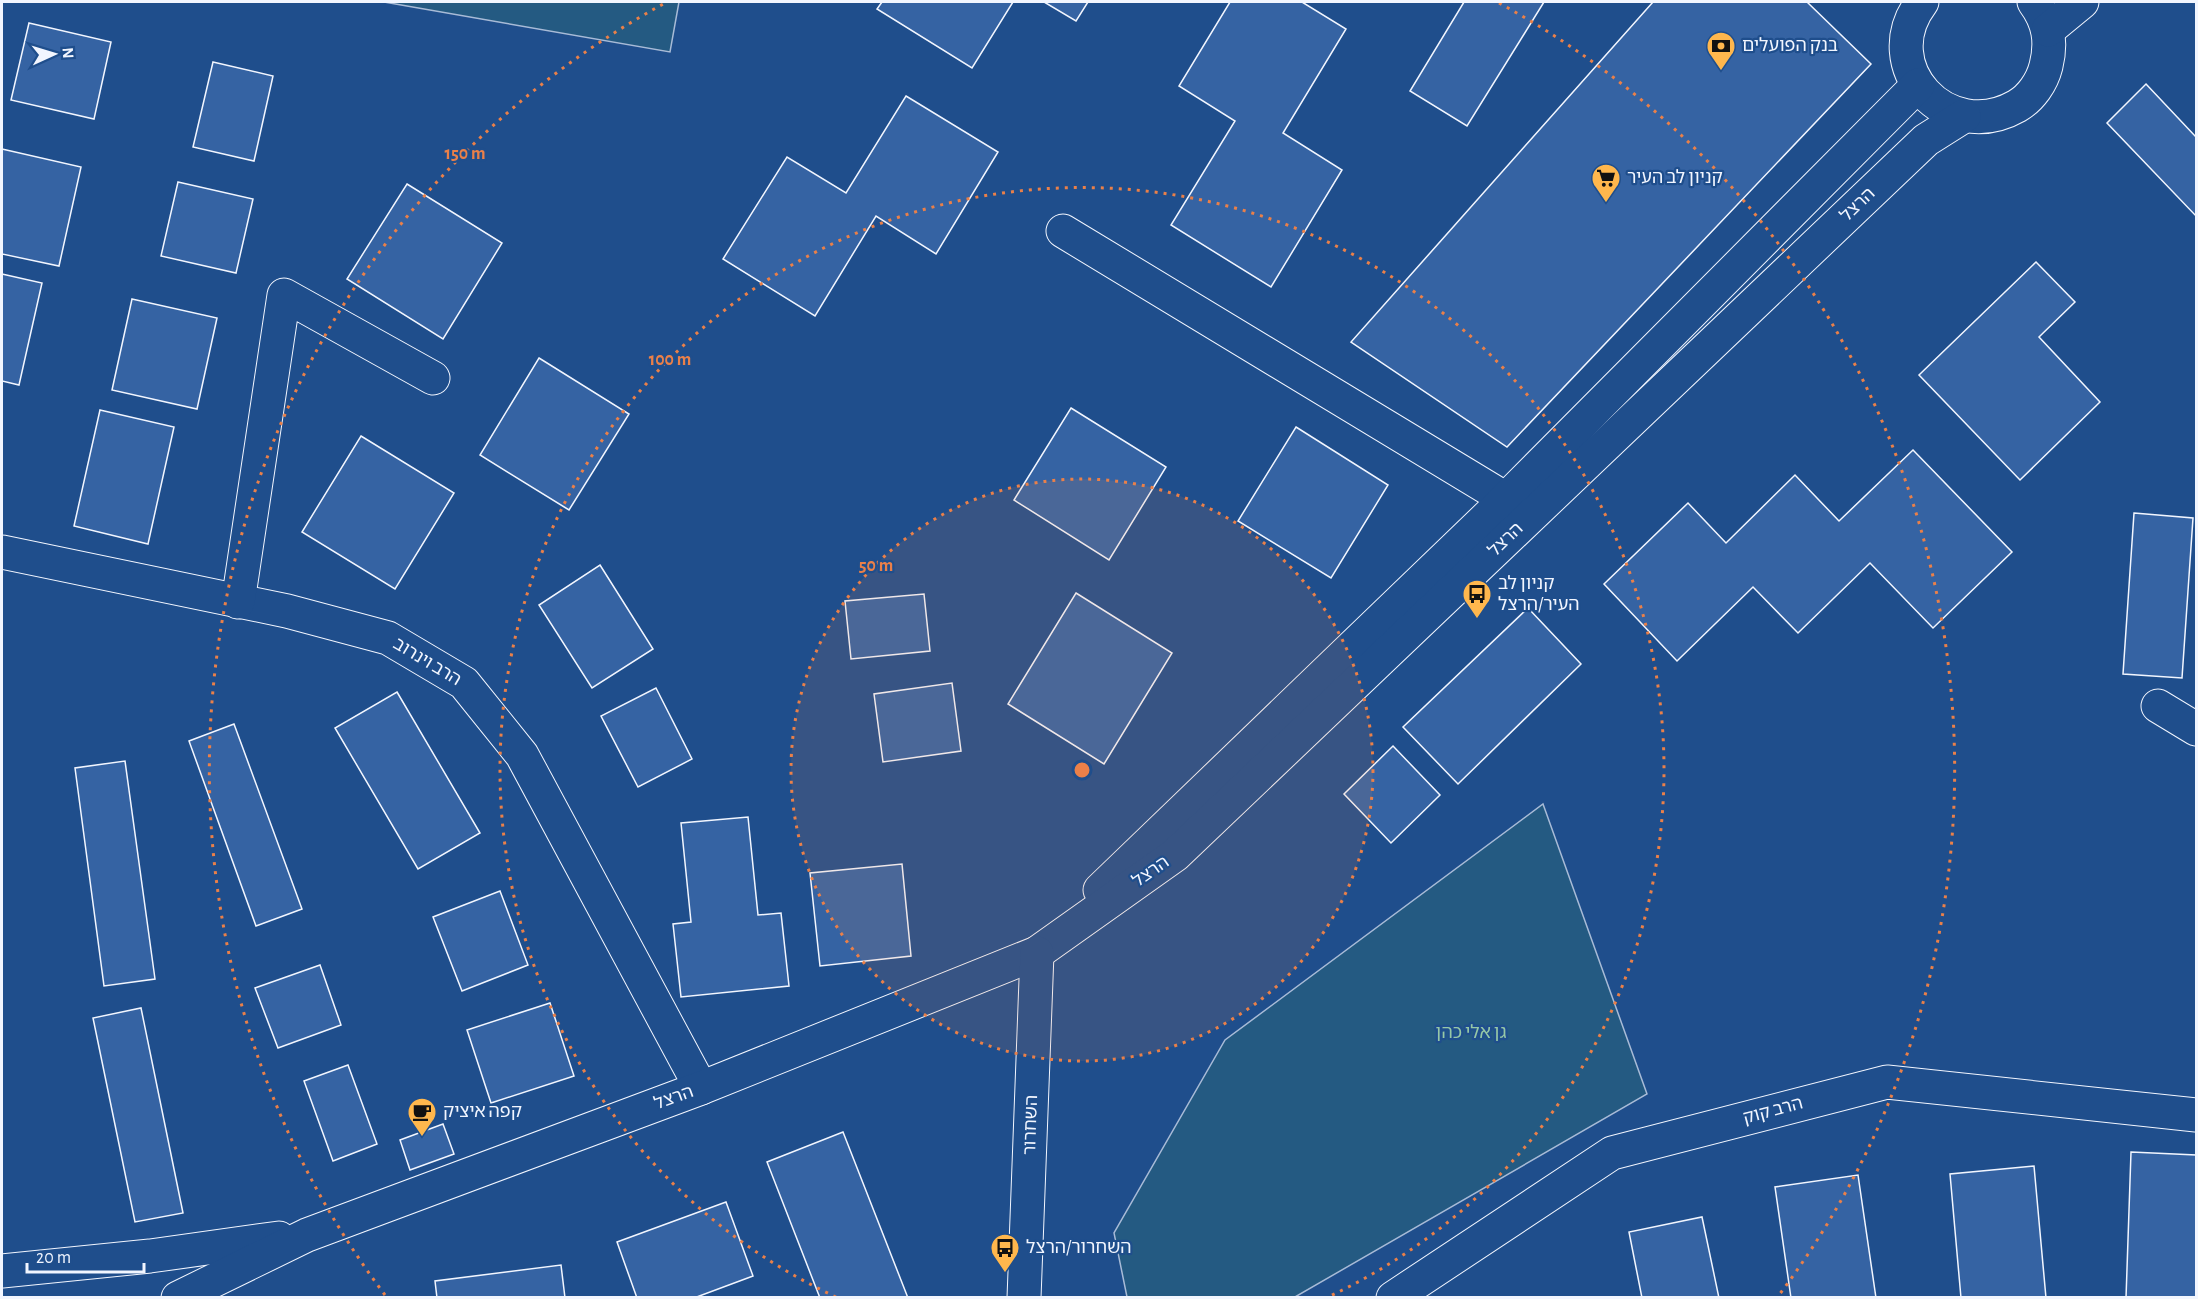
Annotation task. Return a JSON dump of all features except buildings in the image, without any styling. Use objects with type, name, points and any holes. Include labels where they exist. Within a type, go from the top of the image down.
[{"type":"street","points":[[1889,2],[1906,36]]},
{"type":"street","points":[[1922,2],[1913,13],[1906,36],[1908,61],[1918,85],[1930,99],[1946,110],[1964,116],[1985,118],[2004,113],[2022,103],[2036,88],[2045,70],[2050,50],[2041,16],[2082,2]]},
{"type":"street","name":"הרצל","points":[[1037,953],[1155,834],[1506,499],[1918,85]]},
{"type":"street","name":"הרצל","points":[[178,1298],[308,1234],[701,1088],[1037,953],[1175,855],[1917,148],[1964,116]]},
{"type":"street","points":[[1063,231],[1506,499]]},
{"type":"street","points":[[238,602],[284,295],[433,378]]},
{"type":"street","name":"הרב וינרוב","points":[[2,552],[286,611],[388,638],[464,683],[522,755],[701,1088]]},
{"type":"street","points":[[2158,706],[2196,729]]},
{"type":"street","name":"השחרור","points":[[1024,1298],[1037,953]]},
{"type":"street","name":"הרב קוק","points":[[1393,1298],[1612,1153],[1887,1082],[2196,1114]]},
{"type":"street","name":"הרצל","points":[[2,1271],[150,1256],[308,1234]]},
{"type":"green space","points":[[384,2],[679,2],[670,52]]},
{"type":"green space","name":"גן אלי כהן","points":[[1543,804],[1647,1094],[1295,1297],[1127,1297],[1114,1233],[1225,1040]]},
{"type":"place","name":"בנק הפועלים","points":[[1721,72]]},
{"type":"place","name":"קניון לב העיר","points":[[1606,204]]},
{"type":"place","name":"קניון לב העיר/הרצל","points":[[1477,620]]},
{"type":"place","name":"קפה איציק","points":[[422,1138]]},
{"type":"place","name":"השחרור/הרצל","points":[[1005,1274]]}]
